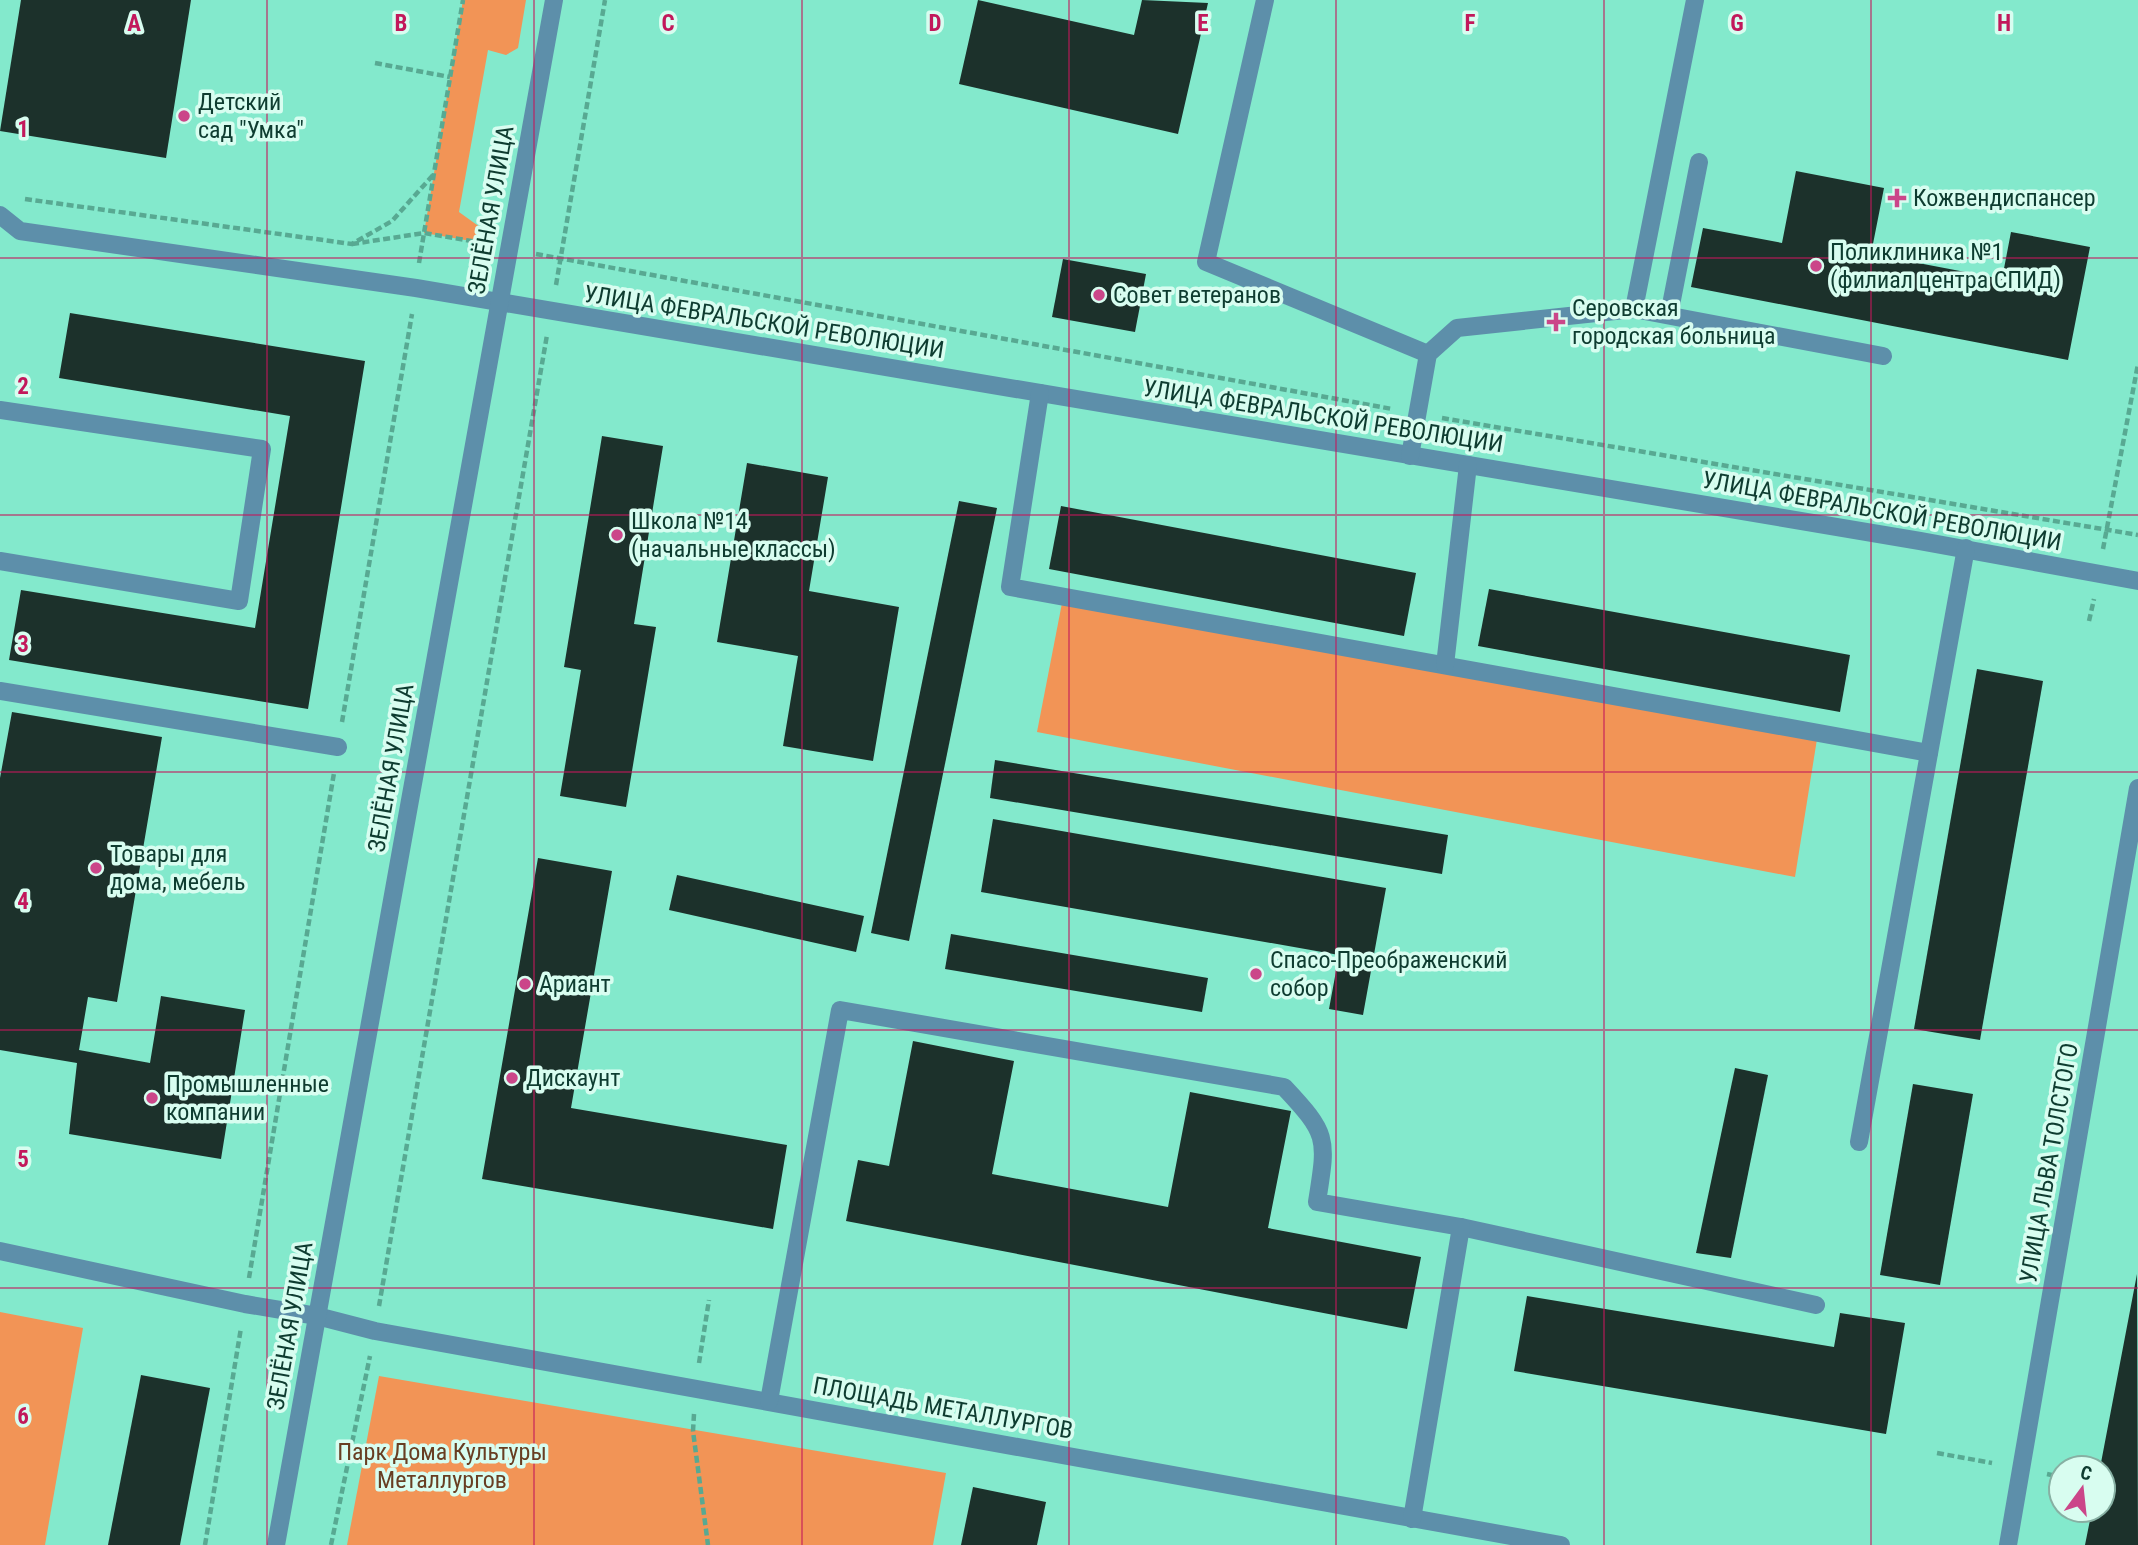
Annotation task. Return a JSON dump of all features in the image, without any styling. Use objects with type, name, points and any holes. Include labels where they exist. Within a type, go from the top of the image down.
[{"type":"street","name":"ЗЕЛЁНАЯ УЛИЦА","points":[[276,1545],[554,0]]},
{"type":"street","points":[[1265,0],[1206,262],[1428,354]]},
{"type":"street","points":[[1634,309],[1695,0]]},
{"type":"street","points":[[1669,315],[1699,162]]},
{"type":"street","points":[[0,215],[20,231]]},
{"type":"street","points":[[0,237],[20,231]]},
{"type":"street","name":"УЛИЦА ФЕВРАЛЬСКОЙ РЕВОЛЮЦИИ","points":[[20,231],[416,288],[1966,548],[2138,581]]},
{"type":"street","points":[[1410,456],[1428,354],[1457,328],[1634,309],[1883,356]]},
{"type":"street","points":[[1040,393],[1010,587],[1929,753]]},
{"type":"street","points":[[0,410],[262,449],[239,601],[0,561]]},
{"type":"street","points":[[1445,665],[1468,465]]},
{"type":"street","points":[[1859,1142],[1966,548]]},
{"type":"street","points":[[0,691],[338,747]]},
{"type":"street","name":"УЛИЦА ЛЬВА ТОЛСТОГО","points":[[2008,1545],[2138,788]]},
{"type":"street","points":[[769,1401],[841,1010],[1284,1087],[1314,1119],[1325,1150],[1317,1202],[1461,1227],[1816,1305]]},
{"type":"street","points":[[1412,1519],[1461,1227]]},
{"type":"street","name":"ПЛОЩАДЬ МЕТАЛЛУРГОВ","points":[[0,1251],[245,1304],[317,1316],[375,1331],[1561,1545]]},
{"type":"path","points":[[205,1545],[354,638],[416,288],[463,0]]},
{"type":"path","points":[[331,1545],[375,1331],[605,0]]},
{"type":"path","points":[[375,63],[450,77]]},
{"type":"path","points":[[352,244],[392,221],[434,173]]},
{"type":"path","points":[[13,197],[352,244],[424,233],[1418,414],[2138,535]]},
{"type":"path","points":[[2089,621],[2138,364]]},
{"type":"path","points":[[694,1431],[708,1545]]},
{"type":"path","points":[[1937,1453],[1992,1463]]},
{"type":"path","points":[[2042,1473],[2047,1474]]},
{"type":"green space","points":[[463,0],[526,0],[518,48],[506,55],[488,50],[459,212],[484,230],[483,243],[424,233]]},
{"type":"green space","points":[[1062,603],[1817,739],[1795,877],[1037,732]]},
{"type":"green space","points":[[0,1312],[83,1328],[45,1545],[0,1545]]},
{"type":"green space","name":"Парк Дома Культуры Металлургов","points":[[379,1376],[946,1473],[933,1545],[347,1545]]},
{"type":"building","points":[[21,0],[191,0],[166,158],[0,131]]},
{"type":"building","points":[[978,0],[1134,35],[1142,0],[1208,3],[1178,134],[959,84]]},
{"type":"building","name":"Поликлиника №1 (филиал центра СПИД)","points":[[1796,171],[1884,188],[1871,254],[2002,279],[2011,232],[2090,247],[2068,360],[1691,287],[1703,228],[1782,243]]},
{"type":"building","name":"Совет ветеранов","points":[[1063,259],[1146,274],[1135,332],[1052,317]]},
{"type":"building","points":[[70,313],[365,361],[308,709],[9,660],[21,590],[255,628],[290,416],[59,378]]},
{"type":"building","name":"Школа №14 (начальные классы)","points":[[602,436],[663,446],[634,624],[656,627],[626,807],[560,796],[581,670],[564,667]]},
{"type":"building","points":[[747,463],[828,477],[809,591],[899,607],[873,761],[783,746],[798,656],[717,642]]},
{"type":"building","points":[[959,501],[997,508],[909,941],[871,933]]},
{"type":"building","points":[[1061,506],[1416,573],[1404,636],[1049,569]]},
{"type":"building","points":[[1489,589],[1850,655],[1840,712],[1478,646]]},
{"type":"building","points":[[1977,669],[2043,681],[1980,1040],[1914,1029]]},
{"type":"building","points":[[12,712],[162,737],[117,1002],[88,997],[79,1050],[150,1063],[161,996],[245,1010],[221,1159],[69,1134],[77,1063],[0,1050],[0,778]]},
{"type":"building","points":[[995,760],[1448,835],[1442,874],[990,798]]},
{"type":"building","points":[[993,819],[1386,888],[1363,1015],[1329,1009],[1339,955],[981,892]]},
{"type":"building","points":[[538,858],[612,871],[571,1108],[787,1145],[773,1229],[482,1179]]},
{"type":"building","points":[[677,875],[864,916],[856,952],[669,910]]},
{"type":"building","points":[[951,934],[1208,978],[1202,1012],[945,969]]},
{"type":"building","points":[[913,1041],[1014,1061],[992,1174],[1168,1207],[1190,1092],[1291,1111],[1268,1228],[1421,1257],[1407,1329],[846,1221],[858,1160],[889,1166]]},
{"type":"building","points":[[1735,1068],[1768,1075],[1731,1258],[1696,1253]]},
{"type":"building","points":[[1913,1084],[1973,1094],[1940,1285],[1880,1275]]},
{"type":"building","points":[[2137,1274],[2138,1545],[2085,1545],[2089,1524],[2117,1524],[2117,1454],[2103,1454]]},
{"type":"building","points":[[1527,1296],[1834,1347],[1840,1313],[1905,1323],[1886,1434],[1514,1371]]},
{"type":"building","points":[[141,1375],[210,1388],[180,1545],[108,1545]]},
{"type":"building","points":[[973,1487],[1046,1502],[1037,1545],[961,1545]]},
{"type":"place","name":"Детский сад \"Умка\"","points":[[184,116]]},
{"type":"place","name":"Кожвендиспансер","points":[[1897,198]]},
{"type":"place","name":"Поликлиника №1 (филиал центра СПИД)","points":[[1816,266]]},
{"type":"place","name":"Совет ветеранов","points":[[1099,295]]},
{"type":"place","name":"Серовская городская больница","points":[[1556,322]]},
{"type":"place","name":"Школа №14 (начальные классы)","points":[[617,535]]},
{"type":"place","name":"Товары для дома, мебель","points":[[96,868]]},
{"type":"place","name":"Спасо-Преображенский собор","points":[[1256,974]]},
{"type":"place","name":"Ариант","points":[[525,984]]},
{"type":"place","name":"Дискаунт","points":[[512,1078]]},
{"type":"place","name":"Промышленные компании","points":[[152,1098]]}]
